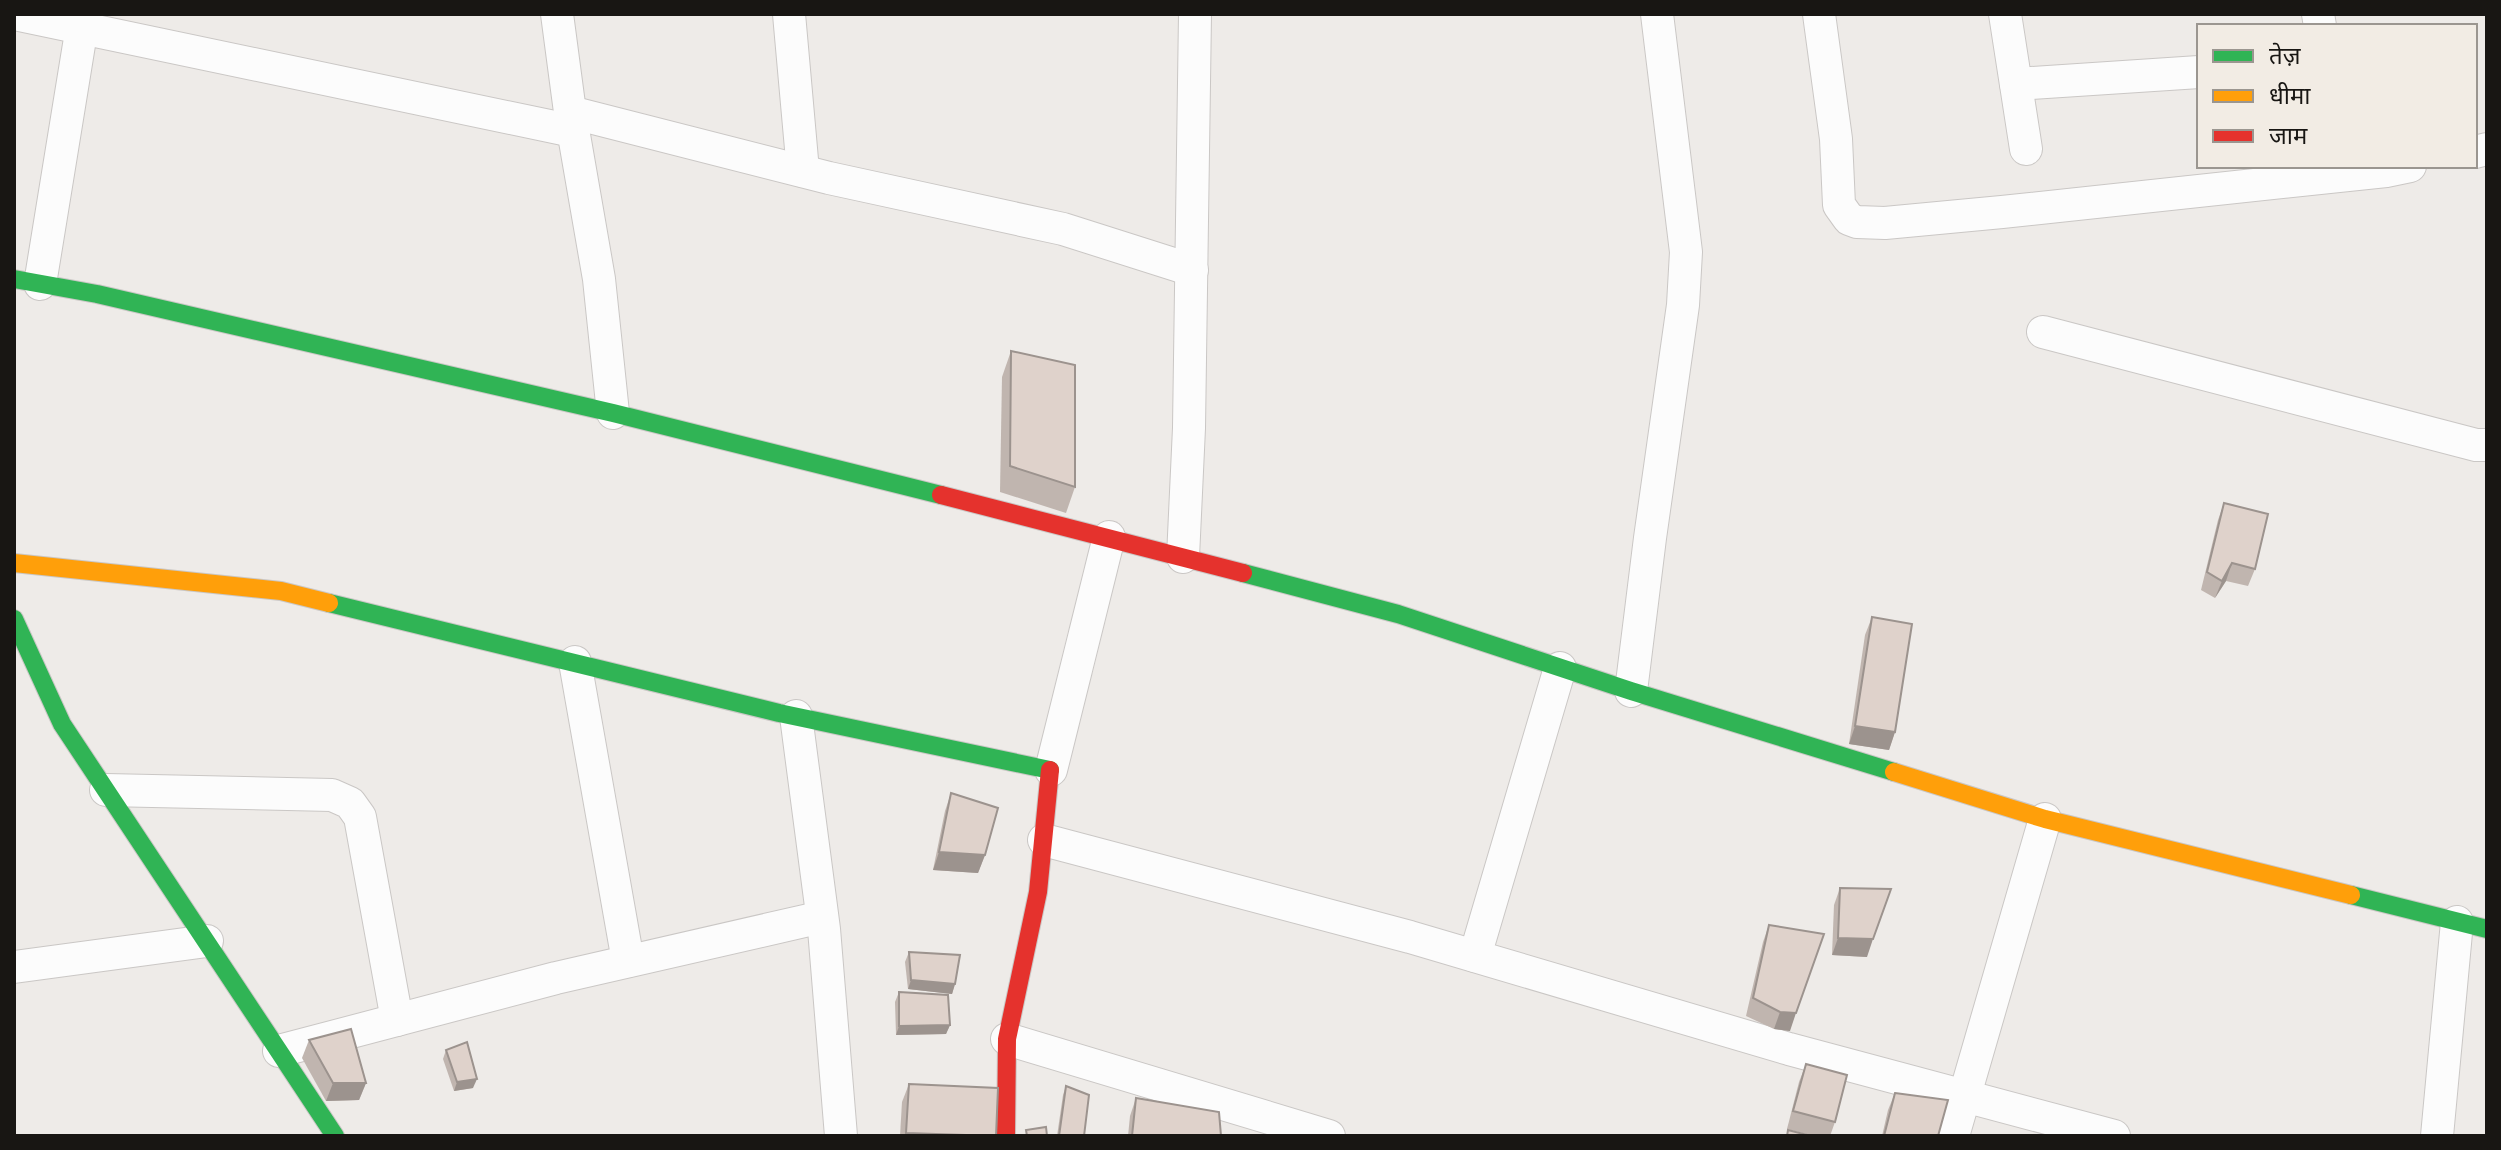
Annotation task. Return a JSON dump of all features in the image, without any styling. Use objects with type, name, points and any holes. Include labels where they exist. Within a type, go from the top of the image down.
[{"type":"street","points":[[15,14],[82,21],[803,171],[1063,229],[1192,270]]},
{"type":"street","points":[[557,14],[571,122],[599,279],[613,413]]},
{"type":"street","points":[[789,14],[803,171]]},
{"type":"street","points":[[1183,557],[1189,428],[1195,14]]},
{"type":"street","points":[[1631,691],[1683,305],[1686,252],[1657,14]]},
{"type":"street","points":[[1819,14],[1836,139],[1839,205],[1849,219],[1857,222],[1885,223],[2002,212],[2400,168]]},
{"type":"street","points":[[2005,14],[2026,149]]},
{"type":"street","points":[[82,21],[27,281],[97,294],[613,413],[1109,537],[1398,614],[1631,691],[2045,819],[2472,926],[2437,1136]]},
{"type":"street","points":[[2016,84],[2197,72]]},
{"type":"street","points":[[2043,332],[2476,445],[2487,445]]},
{"type":"street","points":[[1006,1136],[1007,1039],[1038,892],[1051,770],[1109,537]]},
{"type":"street","points":[[14,563],[281,591],[796,716],[1051,770]]},
{"type":"street","points":[[14,619],[62,724],[335,1136]]},
{"type":"street","points":[[575,662],[628,961]]},
{"type":"street","points":[[1475,956],[1560,668]]},
{"type":"street","points":[[796,716],[822,917],[841,1136]]},
{"type":"street","points":[[106,790],[332,795],[350,803],[360,817],[397,1020]]},
{"type":"street","points":[[1953,1136],[2045,819]]},
{"type":"street","points":[[1044,840],[1475,956],[1789,1049],[2114,1136]]},
{"type":"street","points":[[279,1051],[628,961],[822,917]]},
{"type":"street","points":[[14,967],[207,941]]},
{"type":"street","points":[[1007,1039],[1245,1123],[1329,1136]]},
{"type":"building","points":[[1011,351],[1075,365],[1075,487],[1010,466]]},
{"type":"building","points":[[2224,503],[2268,514],[2255,569],[2232,563],[2222,581],[2207,572]]},
{"type":"building","points":[[1872,617],[1912,624],[1895,732],[1855,726]]},
{"type":"building","points":[[951,793],[998,808],[985,855],[939,852]]},
{"type":"building","points":[[1840,888],[1891,889],[1873,939],[1838,938]]},
{"type":"building","points":[[1769,925],[1824,934],[1796,1013],[1780,1012],[1753,998]]},
{"type":"building","points":[[909,952],[960,955],[955,984],[911,980]]},
{"type":"building","points":[[899,992],[948,995],[950,1025],[899,1026]]},
{"type":"building","points":[[351,1029],[366,1083],[333,1083],[309,1040]]},
{"type":"building","points":[[467,1042],[477,1079],[457,1082],[446,1050]]},
{"type":"building","points":[[1806,1064],[1847,1075],[1835,1122],[1793,1111]]},
{"type":"building","points":[[909,1084],[998,1088],[996,1136],[906,1133]]},
{"type":"building","points":[[1066,1086],[1089,1095],[1084,1136],[1059,1136]]},
{"type":"building","points":[[1895,1093],[1948,1100],[1938,1136],[1884,1136]]},
{"type":"building","points":[[1136,1098],[1219,1112],[1221,1136],[1132,1136]]},
{"type":"building","points":[[1046,1127],[1047,1136],[1027,1136],[1026,1130]]},
{"type":"building","points":[[1788,1130],[1811,1136],[1787,1136]]},
{"type":"traffic: fast","points":[[14,279],[97,294],[613,413],[941,495]]},
{"type":"traffic: fast","points":[[1243,573],[1398,614],[1631,691],[1894,772]]},
{"type":"traffic: fast","points":[[329,603],[779,713],[1050,770]]},
{"type":"traffic: fast","points":[[14,619],[62,724],[335,1136]]},
{"type":"traffic: fast","points":[[2351,895],[2487,929]]},
{"type":"traffic: slow","points":[[14,563],[281,591],[329,603]]},
{"type":"traffic: slow","points":[[1894,772],[2045,819],[2351,895]]},
{"type":"traffic: jam","points":[[941,495],[1243,573]]},
{"type":"traffic: jam","points":[[1006,1136],[1007,1039],[1038,892],[1050,770]]}]
